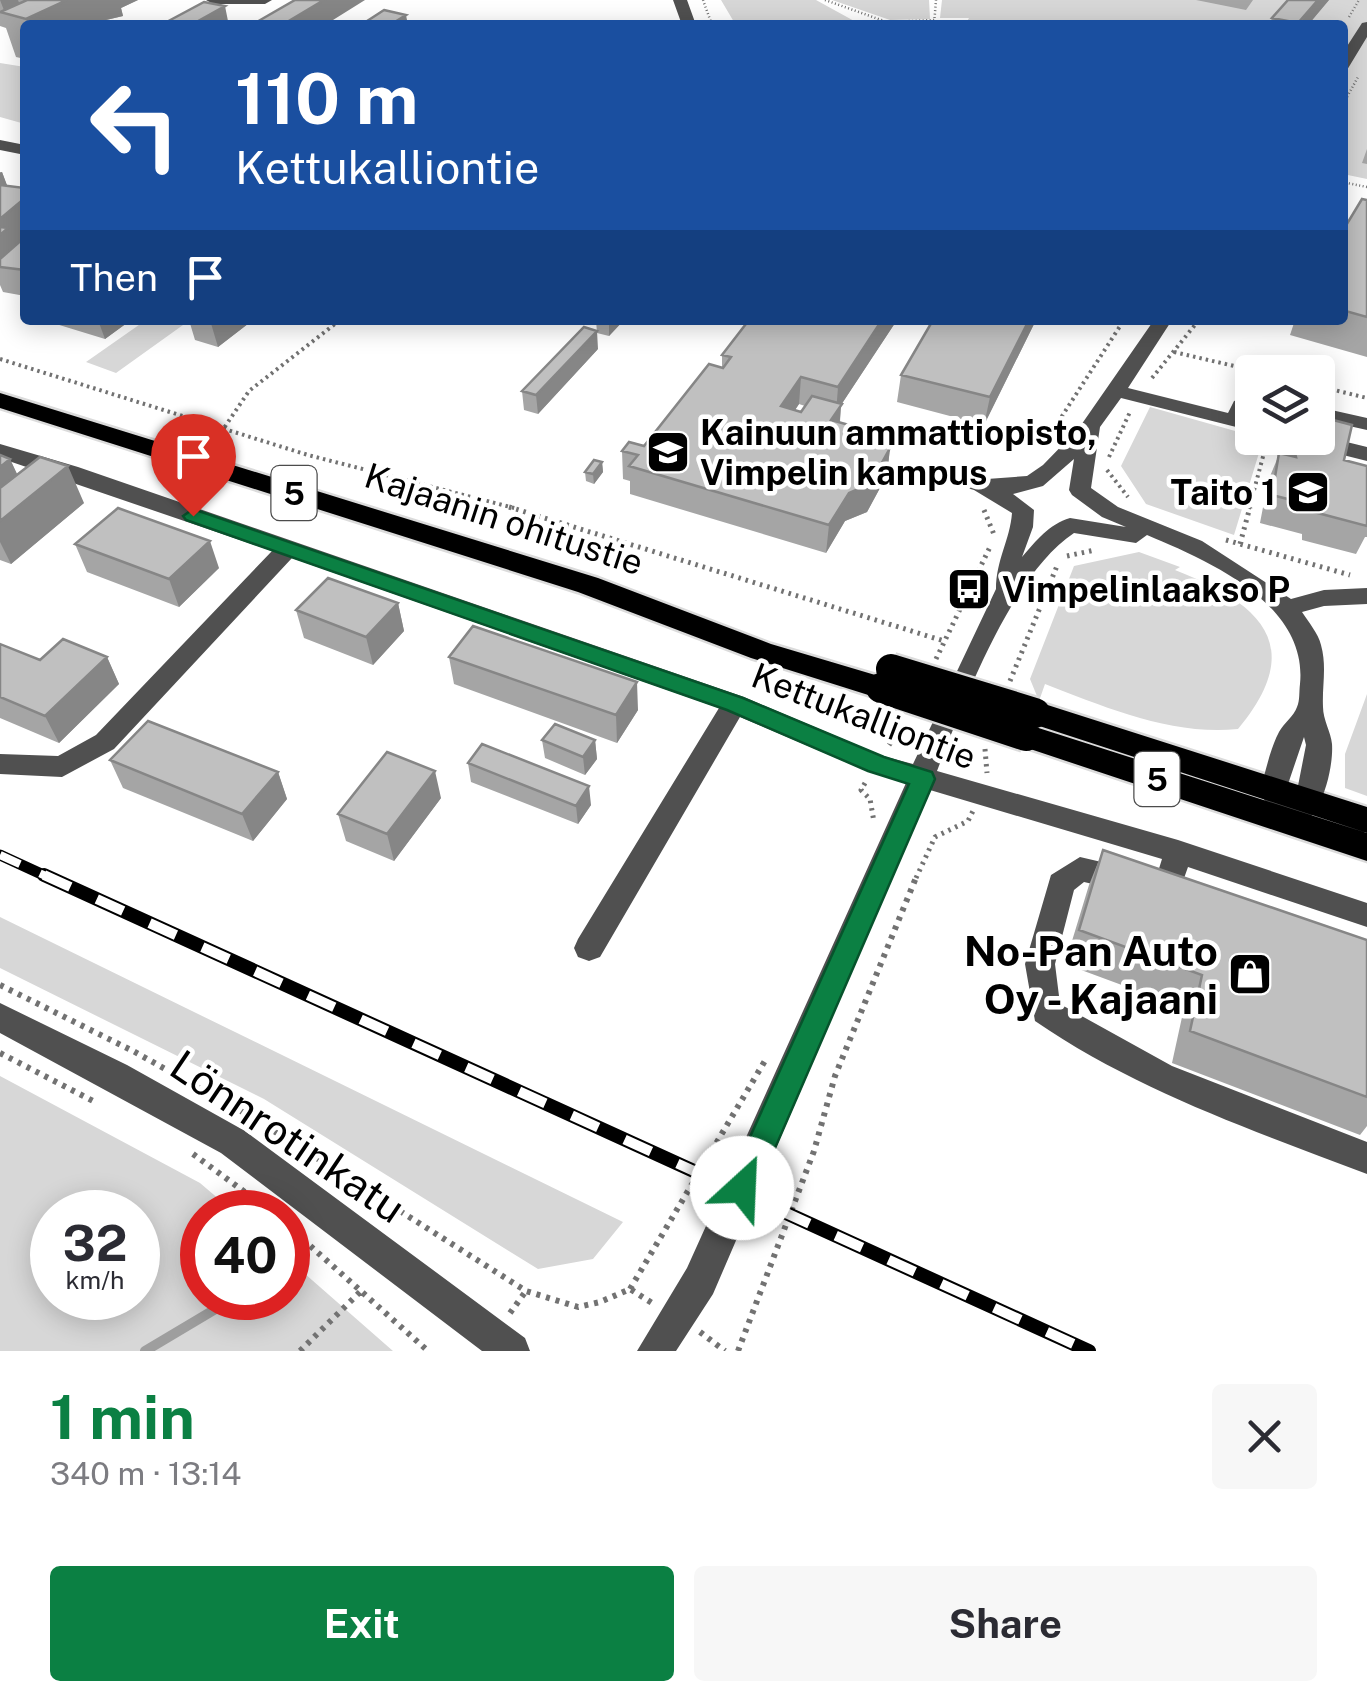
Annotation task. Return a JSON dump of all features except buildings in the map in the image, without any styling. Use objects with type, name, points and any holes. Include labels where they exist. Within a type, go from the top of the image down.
[{"type":"highway","name":"Kajaanin ohitustie","points":[[0,400],[588,585],[761,650],[1031,725],[1298,811],[1367,847]]},
{"type":"highway","name":"Kajaanin ohitustie","points":[[1031,725],[1273,790],[1298,811],[1367,820]]},
{"type":"street","points":[[212,0],[265,0]]},
{"type":"street","points":[[1348,57],[1367,28]]},
{"type":"street","points":[[1008,589],[1008,564],[1022,527],[1019,497],[1052,470],[1090,426],[1159,325]]},
{"type":"street","points":[[1113,390],[1235,421]]},
{"type":"street","points":[[1335,416],[1367,424]]},
{"type":"street","points":[[1080,490],[1090,426]]},
{"type":"street","points":[[1335,446],[1367,454]]},
{"type":"street","name":"Kettukalliontie","points":[[0,451],[735,704],[876,764],[1178,852],[1367,915]]},
{"type":"street","points":[[932,473],[1009,488],[1034,482],[1062,482],[1110,512],[1194,546],[1218,548]]},
{"type":"street","points":[[982,485],[1048,524],[1218,548],[1288,608],[1312,652],[1310,710],[1319,745],[1298,811]]},
{"type":"street","points":[[655,1351],[678,1319],[757,1157],[923,779],[942,724],[1008,589],[1052,536],[1087,518],[1087,496],[1080,490]]},
{"type":"street","points":[[0,764],[62,767],[105,742],[287,549]]},
{"type":"street","points":[[1288,608],[1324,598],[1367,596]]},
{"type":"street","points":[[589,948],[735,704]]},
{"type":"street","points":[[1273,790],[1290,736],[1310,710]]},
{"type":"street","points":[[1178,852],[1176,893],[1080,869],[1061,883],[1040,964],[1046,1010],[1092,1044],[1142,1070],[1367,1158]]},
{"type":"street","name":"Lönnrotinkatu","points":[[0,1018],[116,1076],[233,1142],[512,1351]]},
{"type":"path","points":[[825,0],[881,20]]},
{"type":"path","points":[[1348,97],[1359,76]]},
{"type":"path","points":[[188,444],[224,428],[249,391],[334,325]]},
{"type":"path","points":[[1174,352],[1235,366]]},
{"type":"path","points":[[0,359],[308,455],[537,514],[944,640]]},
{"type":"path","points":[[1335,390],[1367,398]]},
{"type":"path","points":[[1240,544],[1264,455]]},
{"type":"path","points":[[1218,548],[1240,544],[1367,580]]},
{"type":"path","points":[[873,828],[870,799],[861,790],[910,714]]},
{"type":"path","points":[[738,1351],[814,1151],[835,1076],[912,889],[935,837],[968,821],[980,797]]},
{"type":"path","points":[[0,985],[134,1050],[255,1119],[526,1291],[568,1310],[604,1302],[630,1290],[773,1046]]},
{"type":"path","points":[[0,1052],[110,1109]]},
{"type":"path","points":[[178,1146],[241,1190]]},
{"type":"path","points":[[310,1245],[428,1351]]},
{"type":"path","points":[[300,1351],[362,1290]]},
{"type":"path","points":[[630,1290],[678,1319]]},
{"type":"shaded area","points":[[721,0],[816,0],[852,20],[733,20]]},
{"type":"shaded area","points":[[832,0],[929,0],[930,19],[890,20]]},
{"type":"shaded area","points":[[942,0],[1367,0],[1367,179],[1348,175],[1348,20],[940,18]]},
{"type":"shaded area","points":[[0,63],[20,66],[20,123],[0,117]]},
{"type":"shaded area","points":[[139,325],[183,325],[116,373],[86,362]]},
{"type":"shaded area","points":[[1150,407],[1235,431],[1235,455],[1258,455],[1234,535],[1146,504],[1121,466]]},
{"type":"shaded area","points":[[1139,552],[1180,567],[1175,570],[1231,597],[1265,630],[1271,650],[1270,673],[1259,699],[1238,729],[1164,724],[1045,684],[1039,701],[1030,679],[1074,566]]},
{"type":"shaded area","points":[[1367,694],[1367,796],[1345,788],[1345,754]]},
{"type":"shaded area","points":[[0,917],[623,1222],[593,1259],[538,1269],[264,1099],[0,968]]},
{"type":"shaded area","points":[[0,1076],[208,1190],[180,1190],[180,1320],[310,1320],[310,1278],[393,1351],[0,1351]]},
{"type":"waterway","points":[[145,1351],[197,1320]]},
{"type":"railway","points":[[0,855],[50,878]]},
{"type":"railway","points":[[44,875],[1089,1351]]},
{"type":"place","name":"Kainuun ammattiopisto, Vimpelin kampus","points":[[668,452]]},
{"type":"place","name":"Taito 1","points":[[1308,492]]},
{"type":"place","name":"Vimpelinlaakso P","points":[[969,589]]},
{"type":"place","name":"No-Pan Auto Oy - Kajaani","points":[[1250,974]]},
{"type":"route","points":[[193,516],[735,704],[876,764],[923,779],[742,1188]]}]
